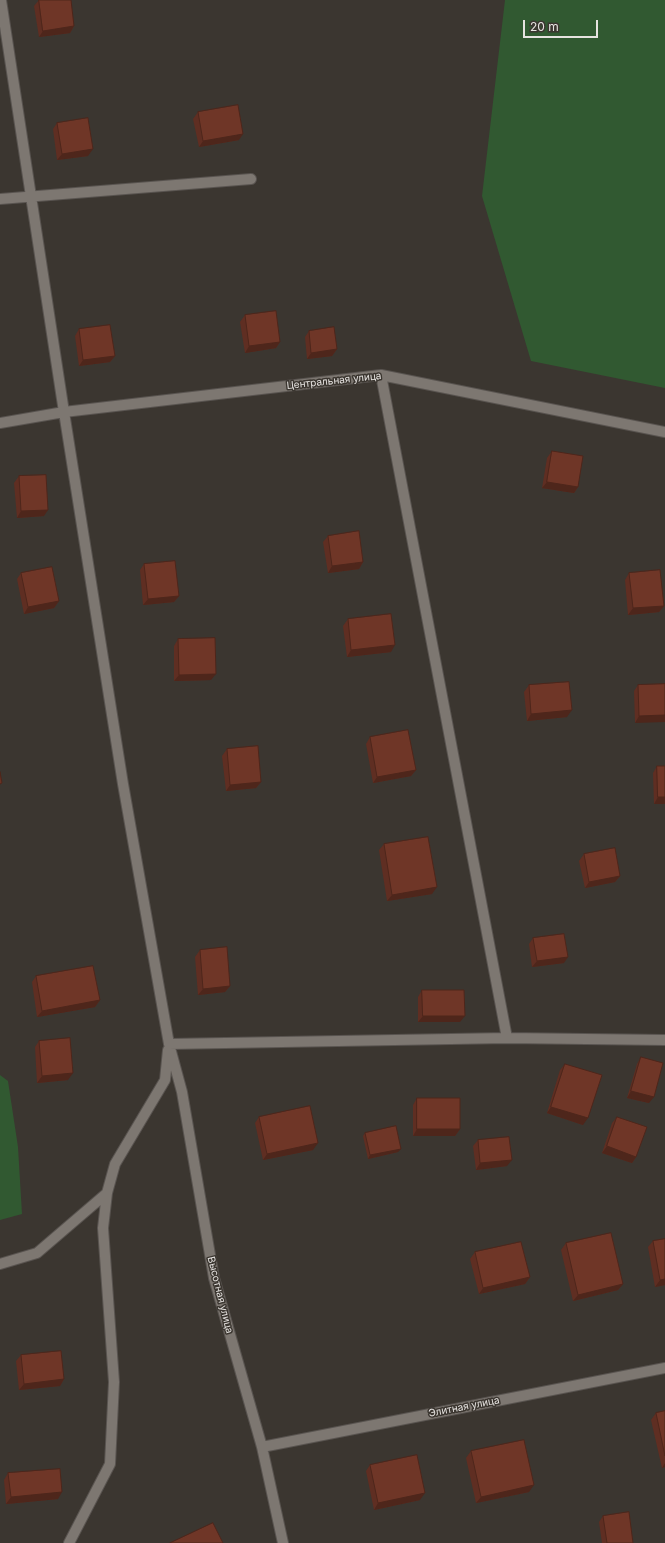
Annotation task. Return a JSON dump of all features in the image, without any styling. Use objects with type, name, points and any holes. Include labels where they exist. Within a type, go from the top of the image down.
[{"type":"street","points":[[1,0],[30,196],[123,784],[169,1044],[165,1080],[115,1164],[107,1193],[103,1228],[114,1382],[110,1464],[69,1543]]},
{"type":"street","points":[[0,200],[30,196],[251,179]]},
{"type":"street","points":[[381,375],[507,1038]]},
{"type":"street","name":"Центральная улица","points":[[0,423],[64,412],[381,375],[665,432]]},
{"type":"street","points":[[169,1044],[507,1038],[665,1040]]},
{"type":"street","name":"Высотная улица","points":[[169,1044],[182,1092],[214,1278],[262,1447],[283,1543]]},
{"type":"street","points":[[0,1264],[37,1253],[107,1193]]},
{"type":"street","name":"Элитная улица","points":[[262,1447],[665,1368]]},
{"type":"green space","points":[[505,0],[665,0],[665,388],[531,361],[482,196]]},
{"type":"green space","points":[[0,1075],[8,1081],[18,1147],[22,1214],[0,1220]]},
{"type":"building","points":[[39,0],[71,0],[74,26],[43,31]]},
{"type":"building","points":[[238,105],[243,134],[203,141],[198,112]]},
{"type":"building","points":[[88,118],[93,149],[62,154],[57,123]]},
{"type":"building","points":[[276,311],[280,342],[249,346],[245,315]]},
{"type":"building","points":[[110,325],[115,356],[83,360],[79,329]]},
{"type":"building","points":[[334,327],[337,349],[311,353],[309,331]]},
{"type":"building","points":[[552,451],[583,456],[578,487],[547,482]]},
{"type":"building","points":[[46,475],[48,510],[21,511],[19,476]]},
{"type":"building","points":[[359,531],[363,562],[332,566],[328,536]]},
{"type":"building","points":[[175,561],[179,596],[148,599],[144,564]]},
{"type":"building","points":[[52,567],[59,601],[28,607],[21,573]]},
{"type":"building","points":[[660,570],[664,606],[633,608],[629,573]]},
{"type":"building","points":[[391,614],[395,645],[351,650],[348,619]]},
{"type":"building","points":[[215,638],[216,674],[179,675],[178,639]]},
{"type":"building","points":[[569,682],[572,710],[531,714],[529,685]]},
{"type":"building","points":[[665,684],[665,715],[639,716],[638,685]]},
{"type":"building","points":[[408,730],[416,770],[377,777],[370,737]]},
{"type":"building","points":[[258,746],[261,782],[230,785],[227,749]]},
{"type":"building","points":[[657,766],[665,766],[665,797],[658,797]]},
{"type":"building","points":[[0,772],[2,783],[0,784]]},
{"type":"building","points":[[428,837],[437,887],[392,895],[384,844]]},
{"type":"building","points":[[615,848],[620,876],[589,882],[584,854]]},
{"type":"building","points":[[564,934],[568,957],[537,961],[533,938]]},
{"type":"building","points":[[227,947],[230,986],[203,989],[200,950]]},
{"type":"building","points":[[93,966],[100,1000],[42,1011],[36,976]]},
{"type":"building","points":[[422,990],[464,990],[465,1016],[423,1016]]},
{"type":"building","points":[[70,1038],[73,1073],[42,1076],[39,1041]]},
{"type":"building","points":[[641,1057],[663,1063],[654,1097],[631,1091]]},
{"type":"building","points":[[565,1064],[602,1075],[588,1118],[551,1107]]},
{"type":"building","points":[[417,1098],[460,1098],[460,1129],[417,1129]]},
{"type":"building","points":[[310,1106],[318,1143],[267,1154],[259,1117]]},
{"type":"building","points":[[617,1117],[647,1127],[636,1157],[607,1146]]},
{"type":"building","points":[[396,1126],[401,1149],[370,1155],[365,1133]]},
{"type":"building","points":[[509,1137],[512,1160],[480,1163],[478,1140]]},
{"type":"building","points":[[611,1233],[623,1284],[578,1295],[566,1243]]},
{"type":"building","points":[[665,1239],[665,1279],[660,1280],[653,1241]]},
{"type":"building","points":[[521,1242],[530,1277],[483,1288],[475,1252]]},
{"type":"building","points":[[61,1351],[64,1379],[24,1384],[21,1355]]},
{"type":"building","points":[[665,1411],[665,1456],[656,1413]]},
{"type":"building","points":[[524,1440],[534,1485],[481,1497],[471,1451]]},
{"type":"building","points":[[417,1455],[425,1493],[378,1503],[370,1465]]},
{"type":"building","points":[[60,1469],[62,1492],[11,1497],[8,1473]]},
{"type":"building","points":[[629,1512],[633,1543],[607,1543],[603,1516]]},
{"type":"building","points":[[213,1523],[223,1543],[170,1543]]}]
